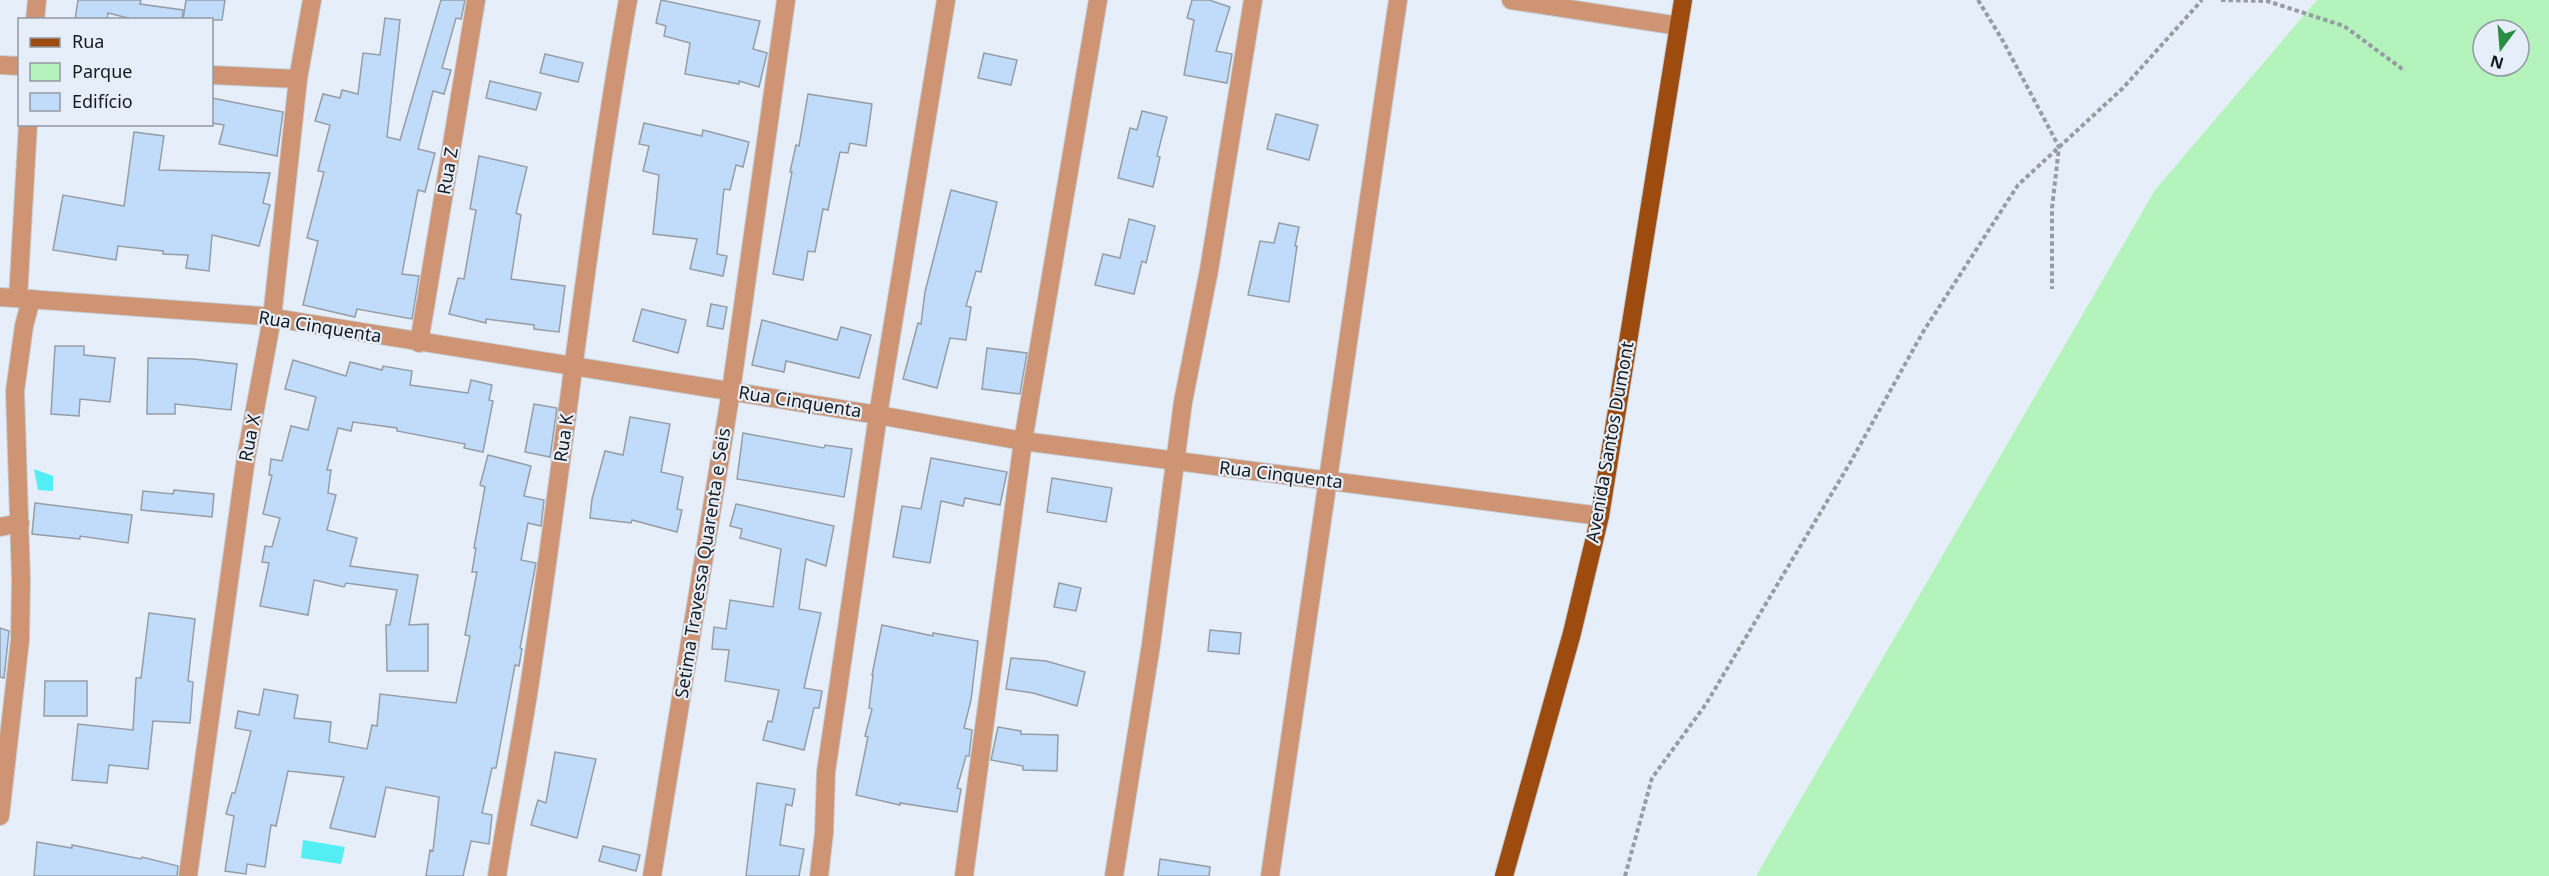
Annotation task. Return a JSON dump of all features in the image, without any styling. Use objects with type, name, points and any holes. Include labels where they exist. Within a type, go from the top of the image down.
[{"type":"main road","name":"Avenida Santos Dumont","points":[[1504,876],[1572,633],[1600,516],[1683,0]]},
{"type":"street","points":[[35,18],[37,0]]},
{"type":"street","name":"Rua X","points":[[188,876],[246,458],[272,318],[298,79],[312,0]]},
{"type":"street","name":"Rua Z","points":[[419,343],[476,0]]},
{"type":"street","name":"Rua K","points":[[497,876],[533,662],[574,366],[588,246],[628,0]]},
{"type":"street","name":"Setima Travessa Quarenta e Seis","points":[[652,876],[731,391],[786,0]]},
{"type":"street","points":[[819,876],[824,833],[826,772],[878,415],[946,0]]},
{"type":"street","points":[[964,876],[1023,441],[1098,0]]},
{"type":"street","points":[[1114,876],[1183,402],[1209,270],[1253,0]]},
{"type":"street","points":[[1270,876],[1398,0]]},
{"type":"street","points":[[1511,0],[1679,26]]},
{"type":"street","points":[[0,65],[18,66]]},
{"type":"street","points":[[213,75],[298,79]]},
{"type":"street","points":[[0,816],[7,701],[20,640],[20,523],[15,391],[24,326],[16,298],[28,126]]},
{"type":"street","name":"Rua Cinquenta","points":[[16,298],[272,318],[878,415],[1023,441],[1600,516]]},
{"type":"street","points":[[0,527],[20,523]]},
{"type":"path","points":[[1978,0],[2003,40],[2059,147],[2052,208],[2052,289]]},
{"type":"path","points":[[1625,876],[1652,778],[1706,704],[1850,464],[1923,333],[2018,185],[2123,88],[2202,0]]},
{"type":"path","points":[[2221,0],[2267,2],[2344,26],[2405,71]]},
{"type":"green space","points":[[2317,0],[2549,0],[2549,876],[1756,876],[2155,190]]},
{"type":"water","points":[[34,469],[53,476],[53,491],[38,490]]},
{"type":"water","points":[[303,840],[345,847],[341,864],[301,858]]},
{"type":"building","points":[[78,0],[141,0],[140,4],[183,10],[182,18],[128,18],[108,13],[107,18],[75,18]]},
{"type":"building","points":[[186,0],[225,0],[222,20],[183,18]]},
{"type":"building","points":[[441,0],[465,0],[461,19],[456,18],[442,68],[451,70],[444,94],[433,91],[418,149],[435,153],[425,192],[418,190],[402,274],[419,276],[412,319],[357,309],[355,317],[303,305],[318,241],[307,238],[324,172],[318,171],[330,125],[315,121],[323,94],[340,98],[342,90],[358,94],[363,53],[380,55],[385,18],[400,20],[387,137],[400,140]]},
{"type":"building","points":[[661,0],[760,21],[753,49],[767,53],[759,87],[739,81],[739,84],[685,74],[690,43],[664,36],[666,26],[656,23]]},
{"type":"building","points":[[1192,0],[1209,0],[1230,7],[1216,51],[1232,54],[1227,83],[1184,75],[1194,20],[1187,18]]},
{"type":"building","points":[[984,53],[1017,60],[1011,85],[978,78]]},
{"type":"building","points":[[545,54],[583,63],[578,82],[540,73]]},
{"type":"building","points":[[490,81],[541,93],[536,110],[486,98]]},
{"type":"building","points":[[808,94],[872,104],[866,146],[850,143],[848,153],[840,152],[828,210],[823,209],[815,252],[808,251],[803,280],[773,274],[792,172],[790,172],[796,145],[799,146]]},
{"type":"building","points":[[213,98],[283,112],[277,156],[219,144],[224,125],[213,123]]},
{"type":"building","points":[[1142,111],[1167,117],[1157,156],[1160,157],[1153,187],[1118,178],[1130,128],[1137,130]]},
{"type":"building","points":[[1276,114],[1318,125],[1309,160],[1267,149]]},
{"type":"building","points":[[644,123],[702,136],[703,130],[749,142],[743,167],[736,165],[730,190],[724,189],[717,254],[727,256],[723,276],[690,269],[697,239],[653,234],[659,175],[643,171],[649,146],[639,144]]},
{"type":"building","points":[[134,132],[164,136],[159,170],[270,173],[263,203],[270,205],[259,246],[212,235],[209,271],[186,268],[188,255],[163,254],[163,251],[118,246],[116,260],[53,250],[63,195],[124,206]]},
{"type":"building","points":[[479,156],[527,167],[516,213],[521,215],[511,279],[565,286],[559,332],[534,329],[534,325],[486,319],[486,323],[449,314],[458,278],[464,279],[476,210],[470,209]]},
{"type":"building","points":[[951,190],[997,202],[981,272],[976,271],[966,306],[971,307],[966,340],[950,338],[937,388],[903,379],[918,323],[921,324],[925,292]]},
{"type":"building","points":[[1129,219],[1155,226],[1146,263],[1142,261],[1134,294],[1095,285],[1103,254],[1120,258]]},
{"type":"building","points":[[1279,223],[1299,227],[1289,302],[1248,295],[1260,241],[1274,243]]},
{"type":"building","points":[[711,304],[727,307],[723,329],[707,326]]},
{"type":"building","points":[[642,309],[686,320],[678,353],[633,341]]},
{"type":"building","points":[[762,320],[837,340],[841,327],[871,335],[859,378],[786,361],[784,372],[752,365]]},
{"type":"building","points":[[55,346],[84,346],[84,355],[115,358],[110,402],[80,399],[79,416],[51,414]]},
{"type":"building","points":[[987,348],[1027,353],[1020,394],[982,389]]},
{"type":"building","points":[[148,358],[193,359],[237,364],[231,410],[175,404],[175,414],[147,414]]},
{"type":"building","points":[[293,360],[346,376],[350,362],[382,370],[383,366],[412,371],[410,385],[468,393],[471,380],[492,385],[489,400],[493,401],[483,452],[464,448],[465,444],[397,431],[397,428],[353,422],[351,431],[338,428],[327,470],[331,470],[328,493],[336,495],[327,530],[357,538],[350,566],[418,575],[409,625],[428,624],[428,671],[387,671],[386,625],[390,625],[397,590],[346,583],[344,587],[314,580],[308,615],[260,606],[269,563],[262,562],[265,546],[272,547],[280,518],[263,514],[272,475],[269,475],[271,459],[282,461],[291,426],[308,430],[316,397],[285,389]]},
{"type":"building","points":[[534,404],[557,408],[550,457],[525,452]]},
{"type":"building","points":[[630,417],[670,424],[661,472],[683,477],[677,509],[682,510],[677,532],[632,520],[631,523],[590,518],[592,499],[605,451],[623,455]]},
{"type":"building","points":[[743,433],[824,448],[825,445],[852,449],[844,497],[737,479]]},
{"type":"building","points":[[488,455],[531,466],[524,496],[544,500],[541,526],[528,523],[521,560],[536,563],[520,648],[522,649],[519,666],[515,665],[496,768],[492,768],[482,813],[492,815],[489,844],[471,841],[463,876],[426,876],[430,850],[433,851],[439,797],[386,787],[375,837],[330,828],[344,777],[288,771],[276,826],[271,825],[265,867],[247,864],[246,874],[225,871],[234,816],[226,814],[232,793],[235,793],[251,731],[235,728],[238,711],[259,715],[264,689],[298,695],[294,718],[331,722],[329,742],[367,749],[372,725],[377,726],[380,694],[456,703],[470,636],[465,635],[477,572],[472,572],[476,548],[474,548],[485,487],[480,485]]},
{"type":"building","points":[[931,458],[1007,472],[1000,505],[965,498],[963,506],[941,501],[930,563],[893,557],[902,506],[921,509]]},
{"type":"building","points":[[1052,478],[1112,488],[1106,522],[1047,512]]},
{"type":"building","points":[[174,490],[214,494],[212,517],[141,510],[143,491],[173,494]]},
{"type":"building","points":[[35,503],[132,515],[128,543],[80,536],[80,539],[32,534]]},
{"type":"building","points":[[736,504],[834,526],[826,566],[806,559],[799,609],[821,613],[804,688],[822,691],[819,708],[814,708],[804,750],[763,740],[768,721],[772,722],[779,690],[725,681],[729,650],[712,649],[714,627],[726,629],[730,600],[773,607],[781,549],[740,538],[742,529],[730,526]]},
{"type":"building","points":[[1059,583],[1081,588],[1076,611],[1054,607]]},
{"type":"building","points":[[149,613],[195,619],[188,681],[193,682],[190,723],[153,721],[148,769],[109,765],[107,783],[72,780],[78,724],[133,730],[136,678],[141,678]]},
{"type":"building","points":[[882,625],[933,636],[933,633],[978,641],[971,700],[964,728],[972,730],[969,756],[966,756],[957,788],[961,789],[957,812],[900,803],[900,805],[856,795],[868,737],[865,736],[872,709],[869,708],[872,675]]},
{"type":"building","points":[[0,628],[9,631],[4,678],[0,677]]},
{"type":"building","points":[[1210,630],[1241,633],[1239,654],[1208,651]]},
{"type":"building","points":[[1011,658],[1046,661],[1085,672],[1077,706],[1033,693],[1006,689]]},
{"type":"building","points":[[45,681],[87,681],[87,716],[44,716]]},
{"type":"building","points":[[998,727],[1021,731],[1021,734],[1058,735],[1057,771],[1023,770],[1023,766],[991,760]]},
{"type":"building","points":[[555,752],[596,759],[577,838],[531,825],[538,800],[546,803]]},
{"type":"building","points":[[757,783],[795,789],[792,806],[786,804],[780,845],[804,849],[799,876],[746,876]]},
{"type":"building","points":[[37,842],[72,848],[72,845],[141,859],[142,857],[178,866],[177,876],[34,876]]},
{"type":"building","points":[[603,846],[640,855],[636,871],[599,861]]},
{"type":"building","points":[[1160,859],[1210,867],[1209,876],[1158,876]]}]
